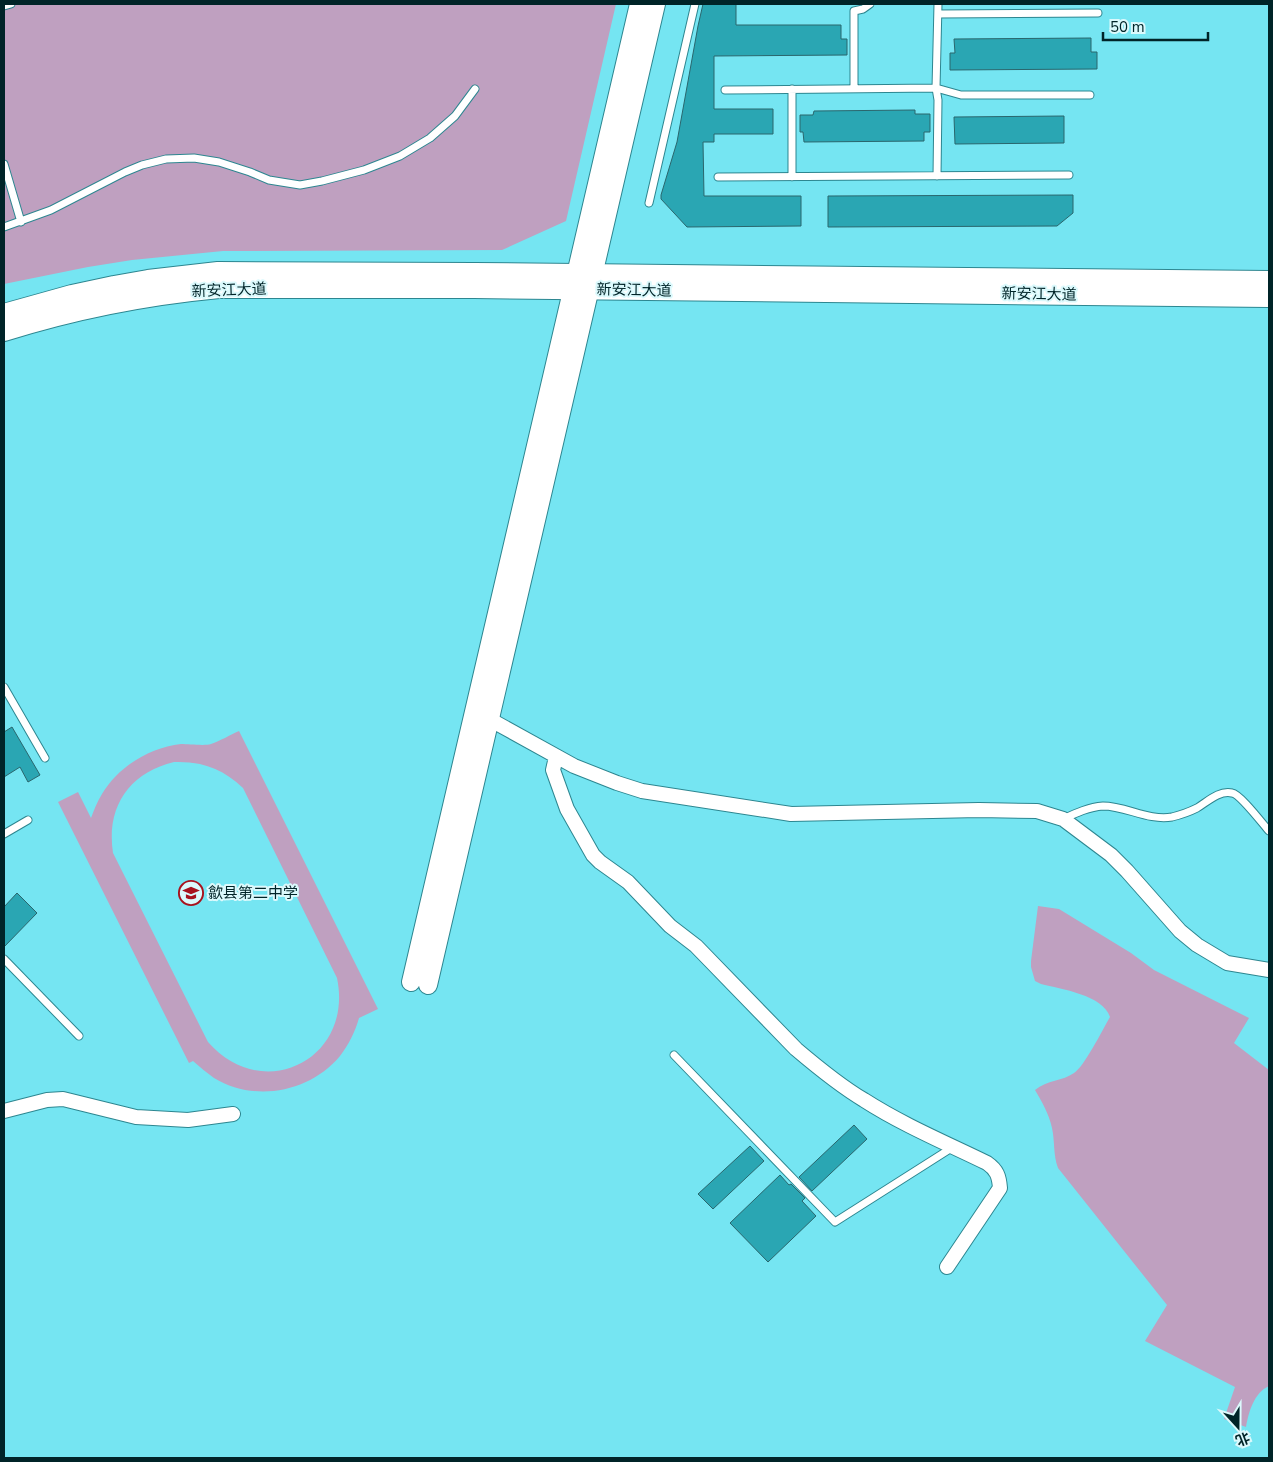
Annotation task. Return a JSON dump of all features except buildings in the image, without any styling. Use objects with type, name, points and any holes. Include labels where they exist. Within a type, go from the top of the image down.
[{"type":"main road","name":"新安江大道","points":[[4,314],[64,297],[114,286],[218,272],[1269,297]]},
{"type":"main road","name":"新安江大道","points":[[4,331],[67,312],[117,302],[184,291],[219,288],[582,282],[1269,281]]},
{"type":"street","points":[[639,4],[582,282],[490,719],[419,983],[582,282],[656,4]]},
{"type":"street","points":[[490,719],[592,774],[642,790],[791,814],[969,810],[1038,811],[1063,819],[1111,855],[1180,931],[1197,945],[1227,963],[1269,970]]},
{"type":"street","points":[[556,756],[554,770],[567,809],[593,855],[628,882],[670,926],[696,946],[807,1058],[863,1100],[994,1168],[1000,1179],[1000,1188],[947,1267]]},
{"type":"street","points":[[4,1111],[47,1100],[64,1099],[136,1117],[188,1120],[233,1114]]},
{"type":"lane","points":[[4,6],[11,4]]},
{"type":"lane","points":[[649,203],[695,4]]},
{"type":"lane","points":[[854,88],[854,11],[863,9],[870,4]]},
{"type":"lane","points":[[937,176],[938,100],[936,88],[938,4]]},
{"type":"lane","points":[[938,14],[1098,13]]},
{"type":"lane","points":[[725,90],[936,88],[961,95],[1090,95]]},
{"type":"lane","points":[[4,227],[72,201],[125,172],[142,165],[166,159],[194,158],[219,162],[268,180],[300,184],[329,180],[364,170],[400,156],[430,138],[455,116],[475,89]]},
{"type":"lane","points":[[792,89],[792,176]]},
{"type":"lane","points":[[4,164],[21,222]]},
{"type":"lane","points":[[718,177],[1069,175]]},
{"type":"lane","points":[[4,687],[45,758]]},
{"type":"lane","points":[[1063,819],[1085,809],[1106,806],[1164,818],[1196,808],[1218,795],[1230,792],[1238,795],[1269,830]]},
{"type":"lane","points":[[4,834],[28,820]]},
{"type":"lane","points":[[4,958],[79,1036]]},
{"type":"lane","points":[[674,1055],[835,1222],[954,1146]]},
{"type":"shaded area","points":[[4,4],[616,4],[566,221],[502,250],[223,251],[132,260],[4,284]]},
{"type":"shaded area","points":[[239,731],[378,1009],[359,1018],[354,1033],[346,1047],[328,1068],[298,1085],[264,1092],[230,1086],[214,1078],[193,1061],[189,1063],[58,802],[78,792],[91,818],[102,794],[109,784],[126,767],[146,754],[181,744],[208,745]],"holes":[[[174,762],[203,765],[220,771],[243,788],[337,978],[339,1007],[332,1031],[318,1050],[300,1064],[277,1071],[254,1070],[230,1061],[208,1042],[113,853],[113,821],[117,807],[124,794],[144,774]]]},
{"type":"shaded area","points":[[1038,906],[1059,909],[1131,953],[1154,970],[1249,1018],[1234,1043],[1269,1070],[1269,1386],[1256,1398],[1246,1427],[1224,1419],[1235,1387],[1145,1341],[1167,1305],[1058,1168],[1051,1123],[1035,1090],[1045,1084],[1074,1073],[1088,1056],[1110,1017],[1106,1009],[1090,998],[1035,981],[1031,961]]},
{"type":"place","name":"歙县第二中学","points":[[191,893]]}]
